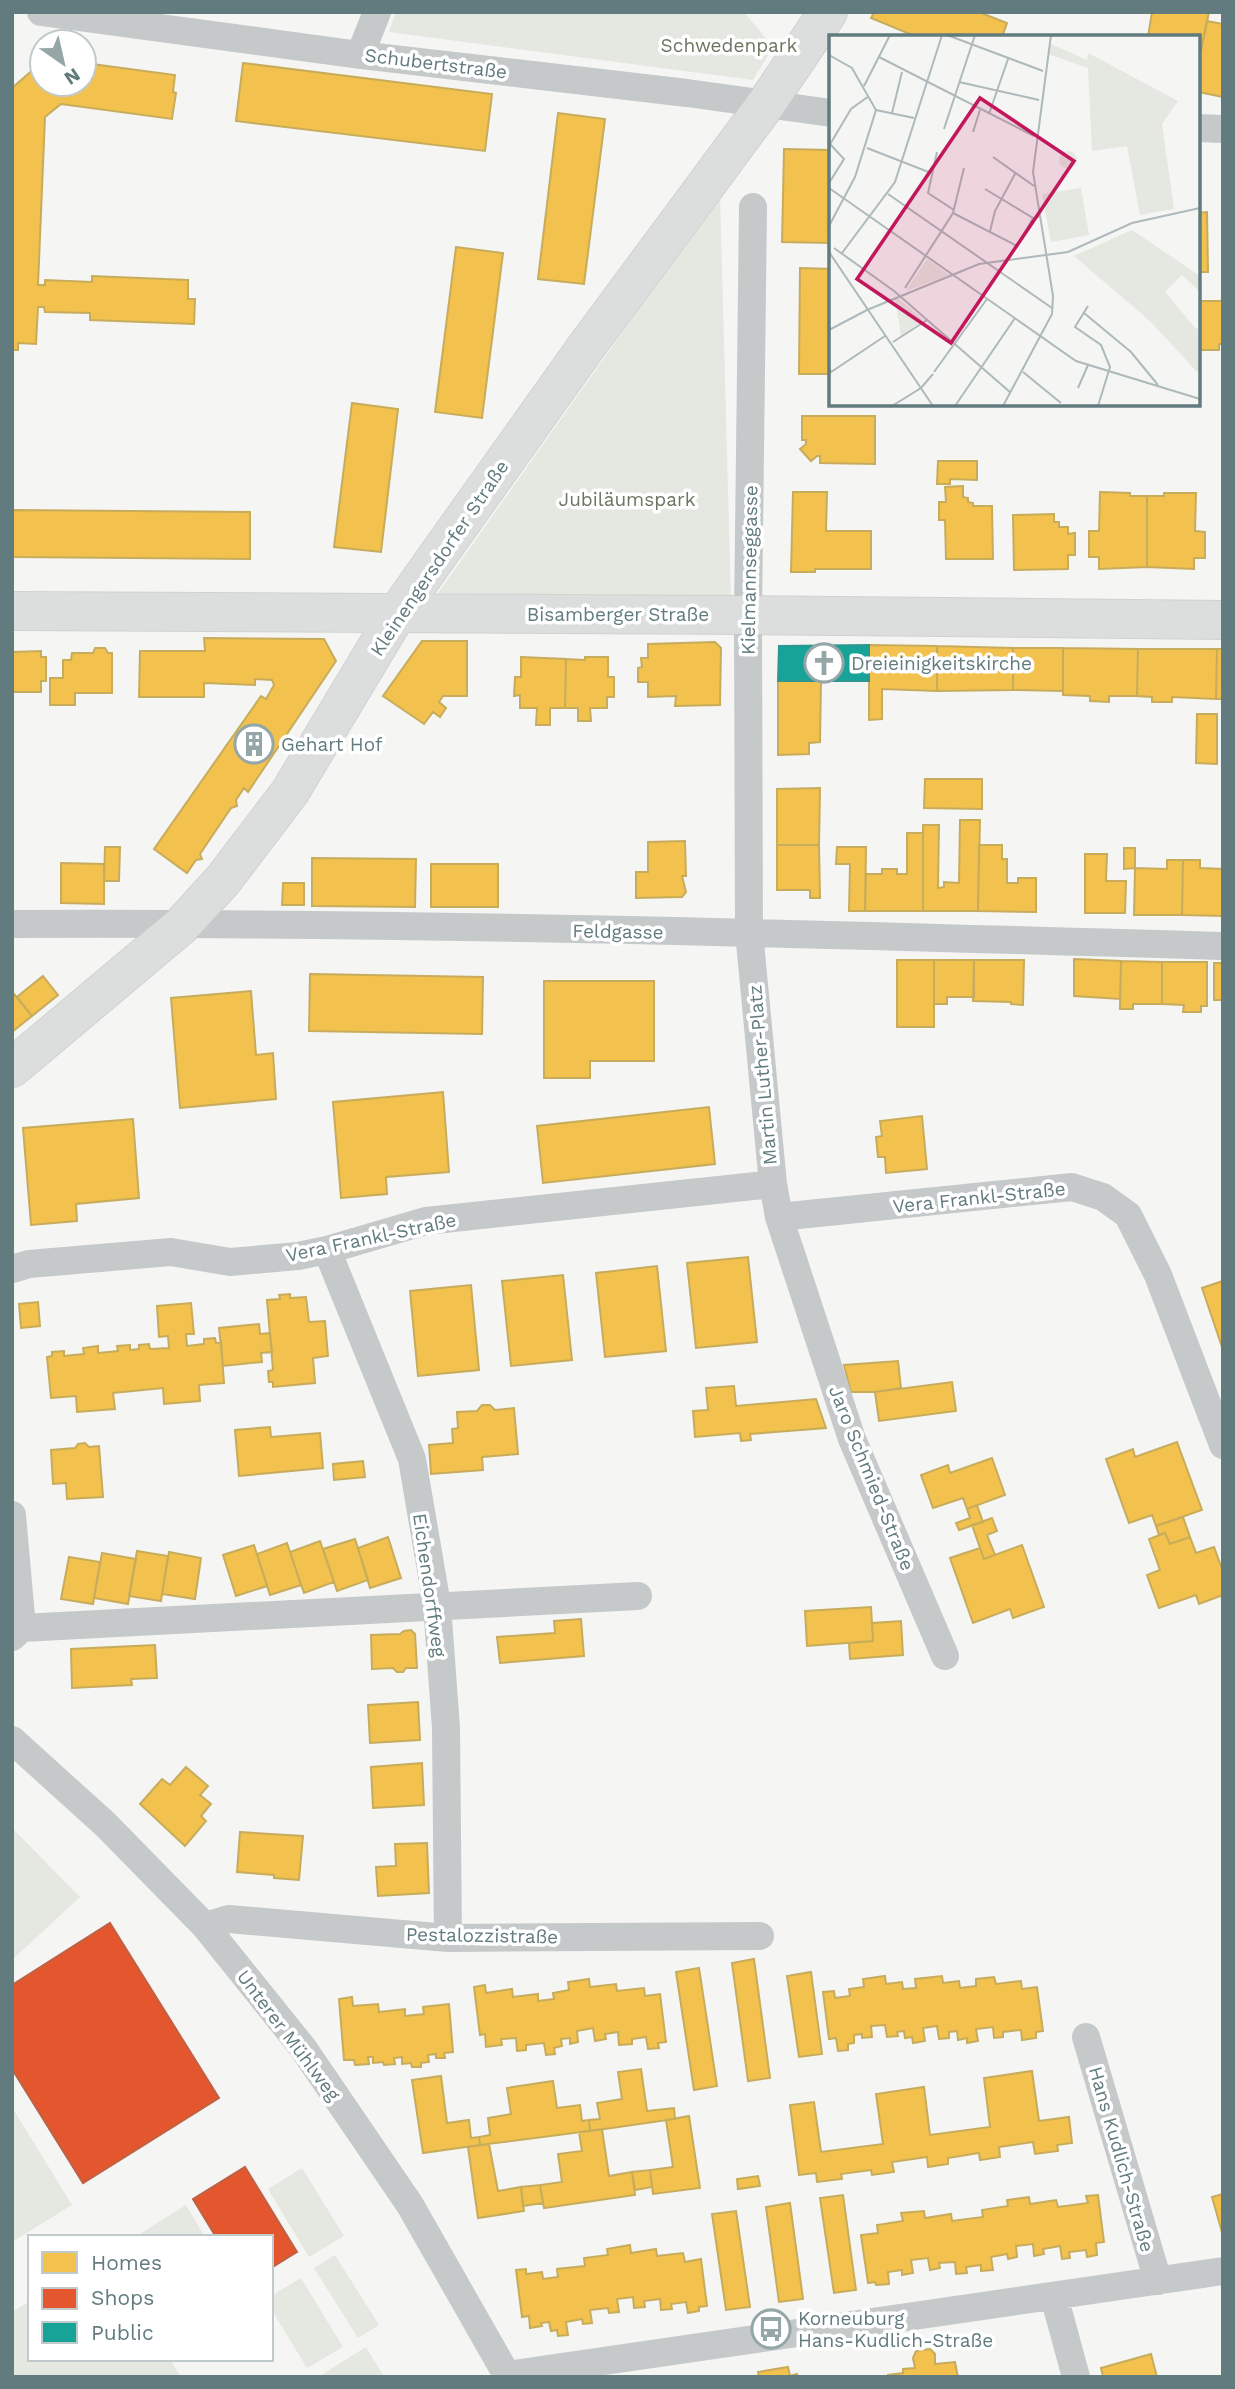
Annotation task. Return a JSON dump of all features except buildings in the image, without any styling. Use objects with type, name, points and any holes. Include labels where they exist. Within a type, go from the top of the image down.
[{"type":"main road","name":"Kleinengersdorfer Straße","points":[[12,1068],[182,925],[223,880],[290,792],[398,612],[578,358],[766,104],[828,12]]},
{"type":"main road","name":"Bisamberger Straße","points":[[12,611],[1223,620]]},
{"type":"street","name":"Schubertstraße","points":[[41,12],[360,55],[687,93],[829,113]]},
{"type":"street","points":[[360,55],[377,12]]},
{"type":"street","points":[[1200,128],[1223,129]]},
{"type":"street","name":"Kielmannseggasse","points":[[749,932],[748,615],[753,207]]},
{"type":"street","name":"Feldgasse","points":[[12,924],[350,924],[1223,946]]},
{"type":"street","name":"Martin Luther-Platz","points":[[749,932],[773,1184],[779,1217]]},
{"type":"street","name":"Vera Frankl-Straße","points":[[12,1269],[29,1264],[171,1252],[230,1262],[298,1256],[426,1222],[773,1184]]},
{"type":"street","name":"Vera Frankl-Straße","points":[[779,1217],[1072,1187],[1103,1197],[1128,1215],[1158,1275],[1216,1408],[1223,1445]]},
{"type":"street","name":"Jaro Schmied-Straße","points":[[779,1217],[852,1439],[945,1656]]},
{"type":"street","name":"Eichendorffweg","points":[[327,1250],[412,1459],[436,1605],[446,1728],[448,1938]]},
{"type":"street","points":[[12,1515],[17,1632],[436,1605],[638,1596]]},
{"type":"street","name":"Unterer Mühlweg","points":[[12,1740],[105,1824],[205,1926],[303,2048],[402,2194],[508,2376]]},
{"type":"street","name":"Pestalozzistraße","points":[[205,1926],[229,1919],[448,1938],[760,1936]]},
{"type":"street","name":"Hans Kudlich-Straße","points":[[1086,2037],[1158,2281]]},
{"type":"street","points":[[508,2376],[1223,2271]]},
{"type":"street","points":[[1054,2296],[1076,2377]]},
{"type":"green space","name":"Schwedenpark","points":[[396,12],[744,12],[773,47],[753,80],[389,32]]},
{"type":"green space","name":"Jubiläumspark","points":[[720,194],[731,602],[436,596]]},
{"type":"green space","points":[[12,1828],[80,1897],[12,1960]]},
{"type":"green space","points":[[12,2107],[72,2205],[12,2242]]},
{"type":"green space","points":[[302,2168],[344,2236],[309,2257],[268,2189]]},
{"type":"green space","points":[[186,2205],[204,2235],[138,2235]]},
{"type":"green space","points":[[335,2255],[379,2325],[358,2338],[314,2268]]},
{"type":"green space","points":[[301,2278],[343,2347],[307,2368],[273,2312],[273,2295]]},
{"type":"green space","points":[[28,2302],[28,2361],[171,2361],[181,2377],[12,2377],[12,2312]]},
{"type":"green space","points":[[366,2347],[384,2377],[318,2377]]},
{"type":"place","name":"Dreieinigkeitskirche","points":[[824,663]]},
{"type":"place","name":"Gehart Hof","points":[[254,744]]},
{"type":"place","name":"Korneuburg Hans-Kudlich-Straße","points":[[771,2329]]}]
